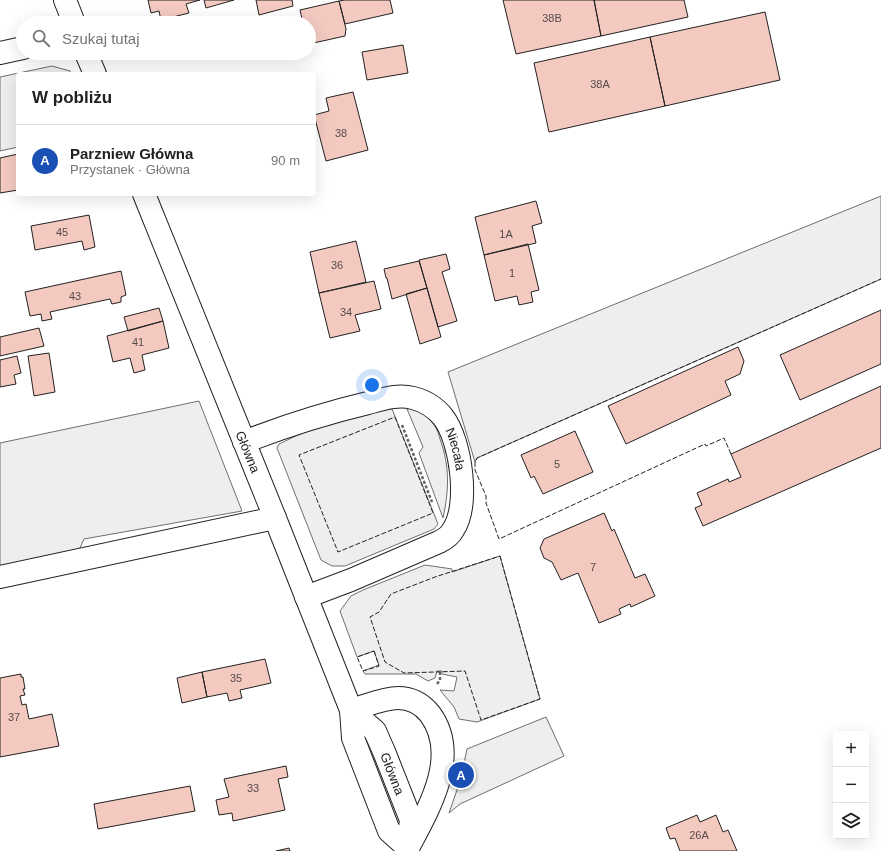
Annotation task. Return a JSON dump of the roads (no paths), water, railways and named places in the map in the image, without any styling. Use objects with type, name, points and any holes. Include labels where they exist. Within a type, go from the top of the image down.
[{"type":"street","points":[[65,0],[71,16]]},
{"type":"street","points":[[0,53],[16,50]]},
{"type":"street","points":[[89,60],[93,72]]},
{"type":"street","name":"Główna","points":[[145,196],[351,710],[354,738],[389,831],[408,850]]},
{"type":"street","name":"Niecała","points":[[244,442],[310,418],[391,398],[406,396],[426,402],[437,410],[444,418],[452,436],[460,465],[462,492],[457,523],[454,530],[447,538],[351,580],[306,597]]},
{"type":"street","points":[[0,577],[275,518]]},
{"type":"street","points":[[351,710],[391,699],[406,698],[417,702],[435,722],[442,741],[443,752],[441,769],[431,802],[408,850]]},
{"type":"place","name":"Parzniew Główna","points":[[461,775]]}]
